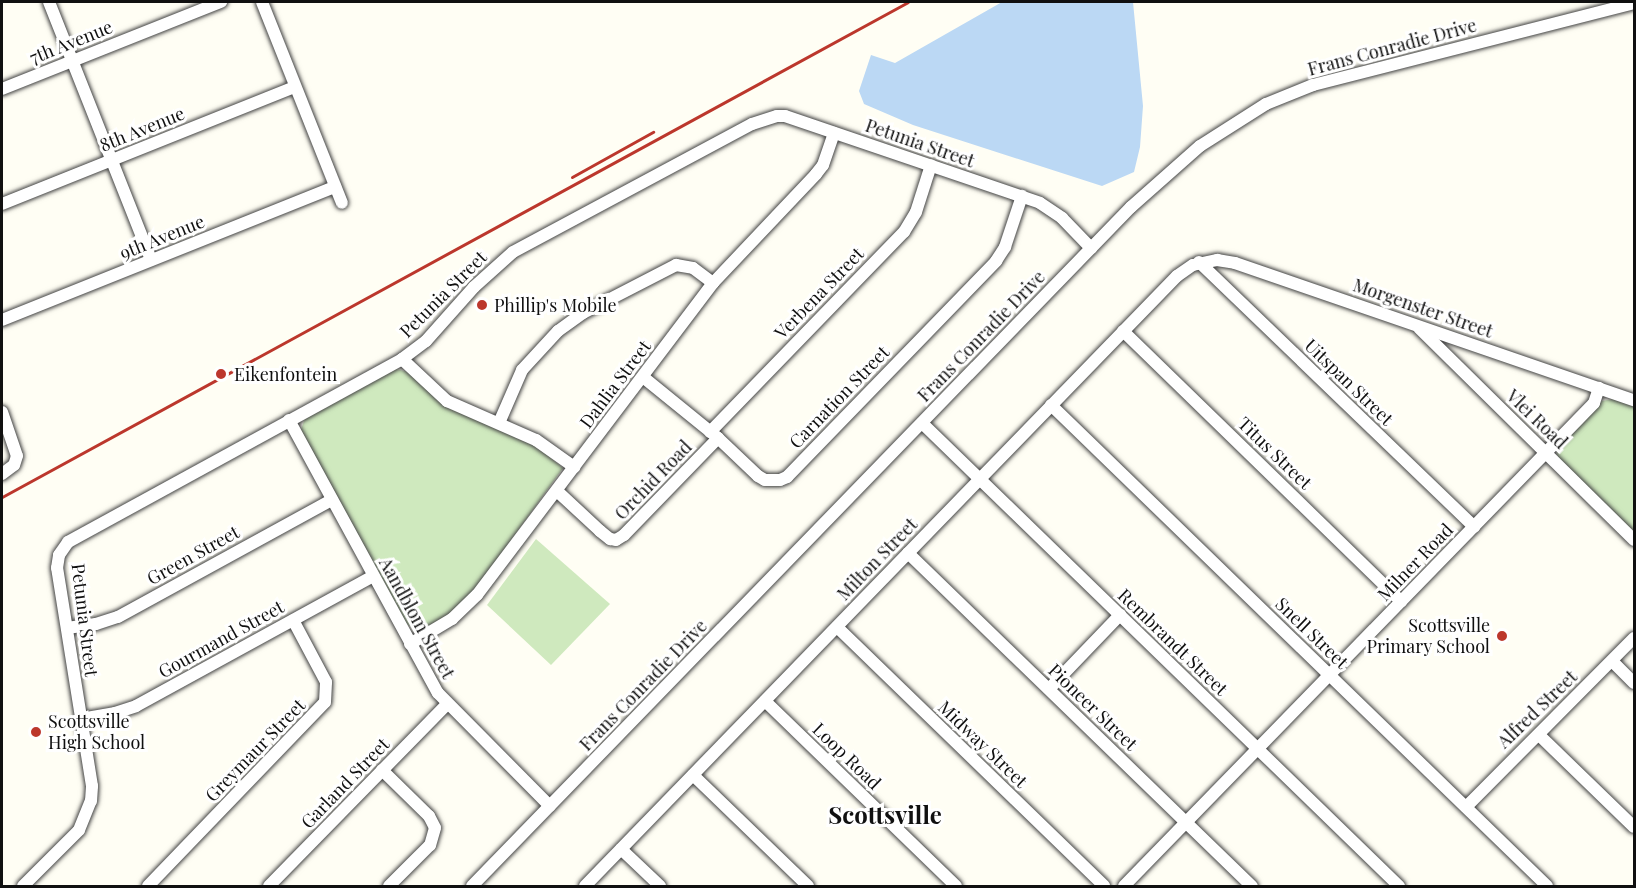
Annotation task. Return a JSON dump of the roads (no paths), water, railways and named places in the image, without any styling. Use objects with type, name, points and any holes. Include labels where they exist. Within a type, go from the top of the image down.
[{"type":"street","points":[[49,2],[151,260]]},
{"type":"street","name":"7th Avenue","points":[[2,89],[221,2]]},
{"type":"street","points":[[262,2],[342,203]]},
{"type":"street","name":"Frans Conradie Drive","points":[[472,886],[1091,248],[1164,174],[1200,146],[1266,104],[1313,85],[1635,3]]},
{"type":"street","name":"8th Avenue","points":[[2,204],[295,87]]},
{"type":"street","name":"Petunia Street","points":[[23,886],[79,830],[89,808],[92,786],[57,568],[59,555],[68,542],[402,359],[426,341],[474,287],[513,252],[752,124],[769,117],[785,116],[1022,196],[1049,208],[1091,248]]},
{"type":"street","name":"Dahlia Street","points":[[410,644],[465,609],[713,283],[823,165],[834,133]]},
{"type":"street","name":"Verbena Street","points":[[714,435],[904,232],[916,212],[931,165]]},
{"type":"street","name":"9th Avenue","points":[[2,320],[335,187]]},
{"type":"street","name":"Carnation Street","points":[[643,377],[765,480],[780,480],[787,477],[996,261],[1005,247],[1022,196]]},
{"type":"street","name":"Morgenster Street","points":[[1199,262],[1217,260],[1235,263],[1635,400]]},
{"type":"street","name":"Milton Street","points":[[585,886],[1177,276],[1199,262]]},
{"type":"street","name":"Uitspan Street","points":[[1199,262],[1474,527]]},
{"type":"street","points":[[499,423],[522,370],[558,331],[575,318],[676,265],[693,268],[713,283]]},
{"type":"street","name":"Vlei Road","points":[[1415,324],[1635,540]]},
{"type":"street","name":"Titus Street","points":[[1123,331],[1401,601]]},
{"type":"street","points":[[402,359],[447,401],[536,440],[574,467]]},
{"type":"street","name":"Milner Road","points":[[1124,886],[1594,403],[1599,388]]},
{"type":"street","name":"Snell Street","points":[[1051,405],[1548,886]]},
{"type":"street","points":[[2,412],[17,451],[16,461],[6,471]]},
{"type":"street","name":"Aandblom Street","points":[[289,420],[430,681],[447,704],[550,806]]},
{"type":"street","name":"Rembrandt Street","points":[[922,423],[1399,886]]},
{"type":"street","name":"Orchid Road","points":[[557,491],[600,531],[616,540],[624,536],[714,435]]},
{"type":"street","name":"Green Street","points":[[67,628],[96,624],[118,617],[332,500]]},
{"type":"street","name":"Pioneer Street","points":[[908,553],[1252,886]]},
{"type":"street","name":"Gourmand Street","points":[[81,719],[115,714],[136,706],[374,576]]},
{"type":"street","points":[[1049,689],[1120,615]]},
{"type":"street","name":"Greymaur Street","points":[[148,886],[325,702],[326,682],[293,620]]},
{"type":"street","name":"Midway Street","points":[[837,627],[1104,886]]},
{"type":"street","name":"Alfred Street","points":[[1466,807],[1635,638]]},
{"type":"street","points":[[1612,661],[1635,683]]},
{"type":"street","name":"Loop Road","points":[[765,701],[956,886]]},
{"type":"street","name":"Garland Street","points":[[269,886],[447,704]]},
{"type":"street","points":[[1539,735],[1635,827]]},
{"type":"street","points":[[382,770],[429,816],[435,828],[430,845],[389,886]]},
{"type":"street","points":[[693,775],[808,886]]},
{"type":"street","points":[[621,849],[660,886]]},
{"type":"water","points":[[1002,2],[1133,2],[1143,106],[1140,147],[1134,172],[1102,186],[913,125],[864,104],[859,91],[871,55],[895,63]]},
{"type":"railway","points":[[2,497],[908,2]]},
{"type":"railway","points":[[572,177],[653,132]]},
{"type":"place","name":"Phillip's Mobile","points":[[482,305]]},
{"type":"place","name":"Eikenfontein","points":[[221,374]]},
{"type":"place","name":"Scottsville Primary School","points":[[1502,636]]},
{"type":"place","name":"Scottsville High School","points":[[36,732]]},
{"type":"district","name":"Scottsville","points":[[885,815]]}]
